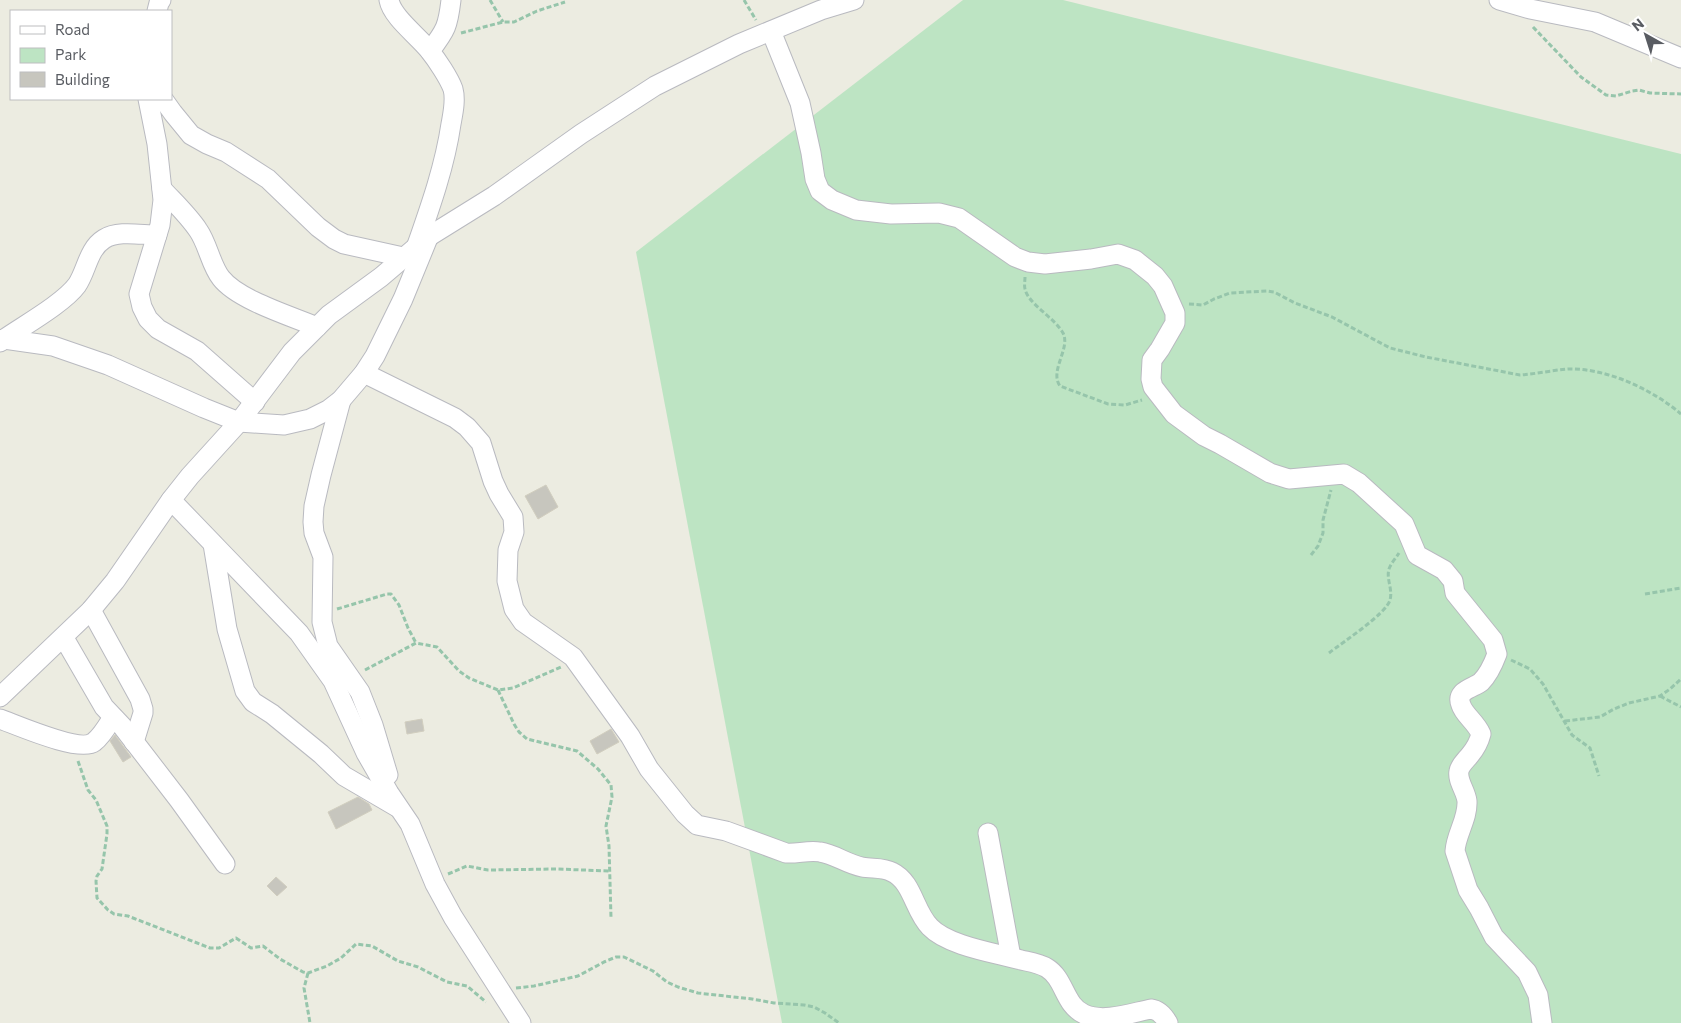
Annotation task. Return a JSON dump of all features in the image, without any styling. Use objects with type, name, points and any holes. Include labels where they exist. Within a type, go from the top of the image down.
[{"type":"street","points":[[2,340],[53,346],[108,365],[239,422],[284,425],[310,419],[328,410],[341,400],[364,373],[375,356],[403,299],[416,246],[434,197],[449,142],[454,106],[453,90],[439,64],[430,51],[393,11],[389,0]]},
{"type":"street","points":[[430,51],[448,26],[450,0]]},
{"type":"street","points":[[0,697],[64,638],[91,610],[116,581],[171,500],[190,476],[239,422],[292,352],[330,315],[381,277],[416,246],[494,196],[581,134],[654,86],[739,44],[822,10],[854,0]]},
{"type":"street","points":[[1499,0],[1530,9],[1595,22],[1681,58]]},
{"type":"street","points":[[768,32],[800,103],[815,179],[820,191],[832,200],[856,210],[891,214],[939,213],[959,218],[1015,257],[1028,262],[1045,264],[1118,254],[1135,260],[1155,276],[1163,286],[1175,313],[1175,323],[1152,360],[1151,379],[1153,387],[1174,414],[1204,436],[1270,473],[1289,479],[1344,474],[1359,483],[1400,519],[1418,555],[1444,570],[1453,581],[1455,593],[1493,640],[1497,654],[1486,677],[1478,684],[1467,688],[1461,696],[1461,707],[1473,720],[1481,734],[1458,773],[1467,803],[1464,822],[1456,844],[1456,851],[1468,890],[1494,937],[1527,972],[1538,995],[1542,1023]]},
{"type":"street","points":[[148,100],[157,144],[163,200],[160,225],[139,294],[142,307],[148,320],[197,351],[255,402]]},
{"type":"street","points":[[164,100],[191,135],[226,152],[268,179],[318,227],[334,239],[344,244],[416,246]]},
{"type":"street","points":[[162,189],[198,229],[221,278],[234,289],[262,304],[317,327]]},
{"type":"street","points":[[2,340],[63,298],[77,284],[96,246],[104,239],[114,235],[157,235]]},
{"type":"street","points":[[364,373],[455,418],[467,427],[482,443],[493,481],[513,516],[514,532],[508,550],[506,581],[514,609],[523,622],[562,647],[576,660],[630,736],[649,769],[685,814],[697,825],[726,831],[786,853],[820,852],[853,864],[886,869],[902,878],[924,920],[939,935],[973,949],[1011,957],[1047,968],[1056,976],[1074,1007],[1084,1014],[1100,1018],[1151,1009],[1161,1013],[1168,1023]]},
{"type":"street","points":[[341,400],[314,506],[313,522],[314,532],[323,557],[322,613],[328,646],[360,692],[373,725],[384,767],[434,880],[453,917],[521,1023]]},
{"type":"street","points":[[171,500],[299,633],[333,681],[366,753],[410,824]]},
{"type":"street","points":[[213,544],[227,629],[245,691],[253,702],[272,714],[321,754],[344,776],[399,808]]},
{"type":"street","points":[[91,610],[142,704],[143,713],[134,742]]},
{"type":"street","points":[[64,638],[104,707],[179,800],[225,864]]},
{"type":"street","points":[[0,719],[72,744],[86,745],[93,743],[113,717]]},
{"type":"street","points":[[988,833],[1011,957]]},
{"type":"path","points":[[490,0],[503,22]]},
{"type":"path","points":[[744,0],[768,32]]},
{"type":"path","points":[[443,34],[465,33],[503,22],[514,22],[565,2]]},
{"type":"path","points":[[1527,22],[1581,77],[1606,95],[1616,96],[1639,90],[1650,93],[1681,94]]},
{"type":"path","points":[[1015,257],[1024,269],[1025,289],[1033,303],[1044,311],[1063,333],[1064,346],[1059,358],[1057,379],[1060,386],[1108,404],[1125,405],[1138,402],[1157,392]]},
{"type":"path","points":[[1171,302],[1203,305],[1214,298],[1230,293],[1274,292],[1332,318],[1390,348],[1520,375],[1568,369],[1597,371],[1654,394],[1681,414]]},
{"type":"path","points":[[1311,555],[1318,546],[1323,533],[1324,520],[1335,475]]},
{"type":"path","points":[[1329,653],[1379,615],[1390,601],[1389,570],[1409,537]]},
{"type":"path","points":[[1645,594],[1681,588]]},
{"type":"path","points":[[322,613],[391,594],[399,605],[416,643]]},
{"type":"path","points":[[351,678],[416,643],[437,646],[469,678],[498,690],[513,688],[576,660]]},
{"type":"path","points":[[1497,654],[1530,669],[1542,684],[1572,735],[1590,748],[1599,776]]},
{"type":"path","points":[[1565,722],[1600,716],[1629,703],[1660,696],[1681,679]]},
{"type":"path","points":[[498,690],[514,724],[527,738],[577,751],[598,769],[611,785],[612,796],[606,826],[609,846],[611,918]]},
{"type":"path","points":[[1660,696],[1681,707]]},
{"type":"path","points":[[72,744],[88,790],[96,800],[107,826],[102,869],[96,881],[97,898],[114,914],[128,916],[210,948],[219,948],[236,938],[251,948],[263,946],[280,959],[303,972],[315,971],[334,962],[353,946],[359,944],[372,946],[398,961],[418,967],[447,982],[468,986],[487,1003]]},
{"type":"path","points":[[434,880],[467,866],[488,870],[556,868],[610,871]]},
{"type":"path","points":[[498,987],[527,988],[578,976],[604,962],[624,957],[653,971],[678,988],[698,993],[814,1007],[839,1023]]},
{"type":"path","points":[[308,972],[304,988],[310,1023]]},
{"type":"green space","points":[[963,0],[1063,0],[1681,154],[1681,1023],[782,1023],[636,252]]},
{"type":"building","points":[[546,485],[558,507],[538,519],[525,496]]},
{"type":"building","points":[[422,719],[424,731],[407,734],[405,722]]},
{"type":"building","points":[[611,729],[619,742],[597,754],[590,741]]},
{"type":"building","points":[[115,735],[131,757],[123,762],[110,741]]},
{"type":"building","points":[[358,797],[369,804],[372,810],[336,829],[328,812]]},
{"type":"building","points":[[276,877],[287,887],[277,896],[267,886]]}]
